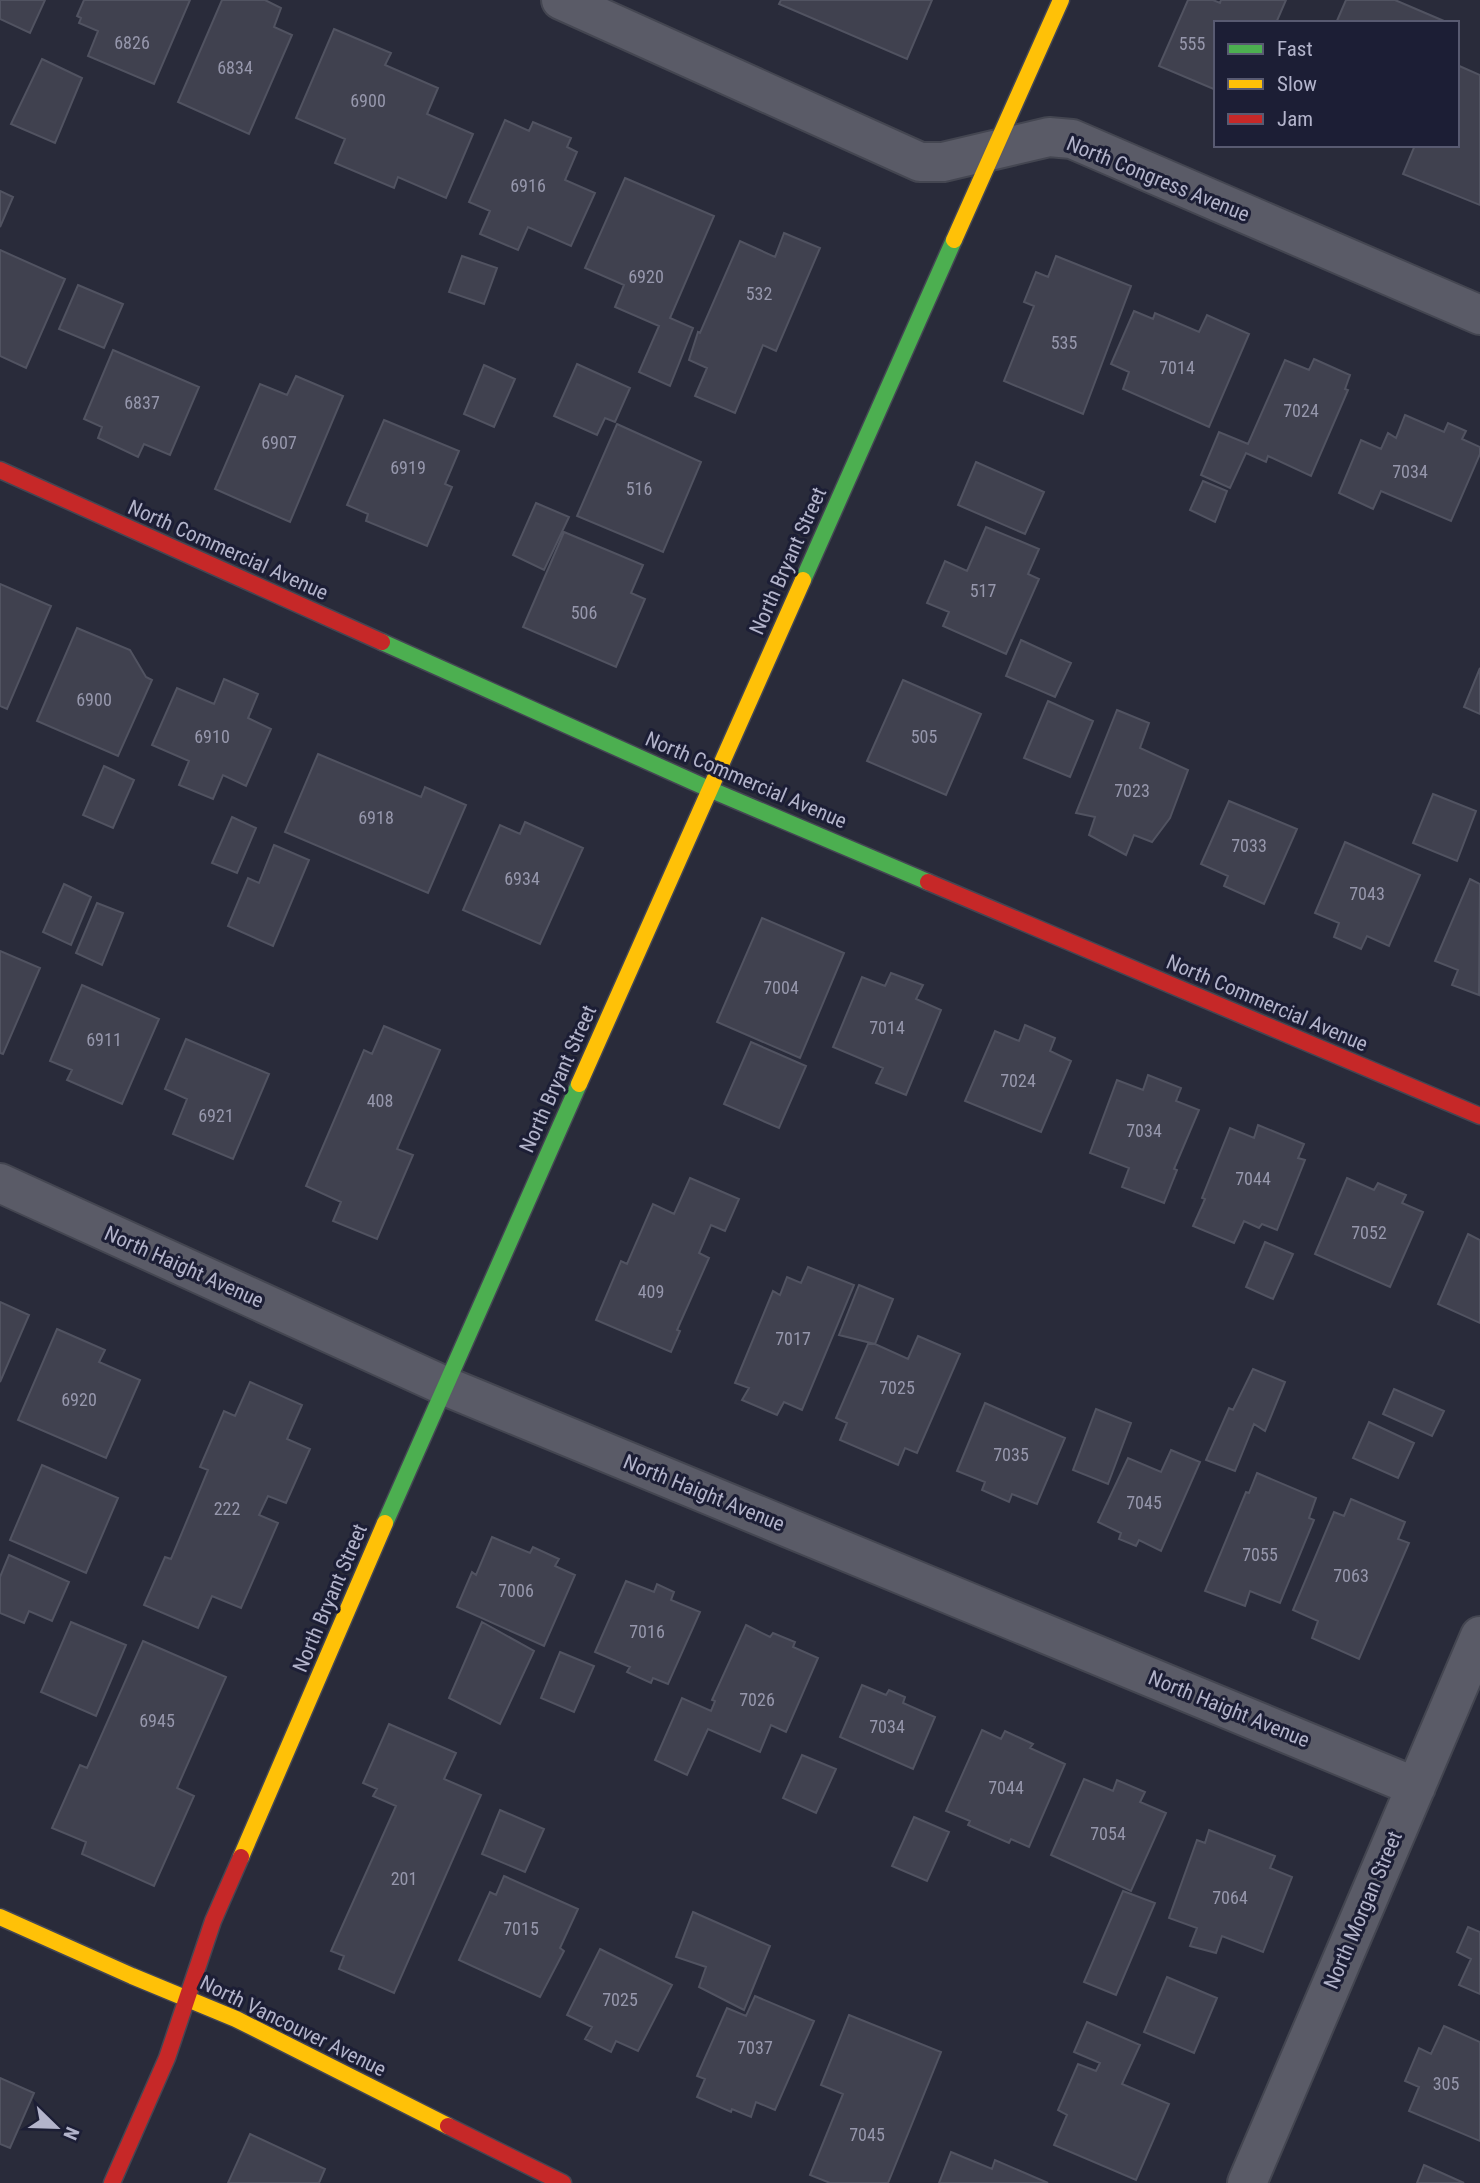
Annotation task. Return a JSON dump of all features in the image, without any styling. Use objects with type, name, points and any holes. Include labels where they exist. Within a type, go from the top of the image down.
[{"type":"street","name":"North Congress Avenue","points":[[561,0],[920,162],[943,162],[1049,137],[1072,139],[1480,315]]},
{"type":"street","name":"North Bryant Street","points":[[112,2183],[167,2058],[213,1922],[445,1386],[1061,0]]},
{"type":"street","name":"North Commercial Avenue","points":[[0,470],[709,789],[1480,1116]]},
{"type":"street","name":"North Haight Avenue","points":[[0,1183],[445,1386],[1416,1787]]},
{"type":"street","name":"North Morgan Street","points":[[1247,2183],[1480,1636]]},
{"type":"street","name":"North Vancouver Avenue","points":[[0,1917],[236,2019],[563,2183]]},
{"type":"building","points":[[0,0],[45,0],[30,33],[0,19]]},
{"type":"building","points":[[84,0],[190,0],[154,84],[88,56],[98,31],[79,23],[81,18],[77,16]]},
{"type":"building","points":[[222,0],[265,0],[281,8],[274,27],[292,35],[249,134],[178,102]]},
{"type":"building","points":[[781,0],[932,0],[907,59],[779,4]]},
{"type":"building","points":[[1188,0],[1213,0],[1220,3],[1221,0],[1286,0],[1277,21],[1214,21],[1214,89],[1159,66]]},
{"type":"building","points":[[1346,0],[1395,0],[1444,21],[1337,21]]},
{"type":"building","points":[[334,29],[391,53],[385,65],[438,88],[427,114],[473,134],[446,198],[398,177],[394,188],[335,163],[345,139],[296,118]]},
{"type":"building","points":[[42,59],[82,78],[55,143],[11,124]]},
{"type":"building","points":[[1459,66],[1480,75],[1480,205],[1403,174],[1414,147],[1459,147]]},
{"type":"building","points":[[505,120],[529,131],[533,122],[571,138],[567,147],[577,152],[565,180],[595,193],[571,246],[528,227],[518,250],[480,234],[490,211],[469,202]]},
{"type":"building","points":[[625,178],[714,216],[670,318],[693,328],[670,386],[639,372],[659,326],[615,307],[624,285],[585,268]]},
{"type":"building","points":[[0,191],[13,197],[0,227]]},
{"type":"building","points":[[784,233],[820,248],[776,351],[763,345],[735,413],[695,396],[707,368],[689,360],[698,332],[700,333],[740,241],[775,257]]},
{"type":"building","points":[[0,250],[65,279],[26,368],[0,356]]},
{"type":"building","points":[[462,256],[497,268],[484,304],[449,292]]},
{"type":"building","points":[[1056,256],[1131,286],[1083,414],[1004,381],[1034,306],[1024,302],[1036,272],[1048,277]]},
{"type":"building","points":[[78,285],[123,304],[104,348],[59,329]]},
{"type":"building","points":[[1134,311],[1153,319],[1155,313],[1199,332],[1207,315],[1249,334],[1209,427],[1123,389],[1129,372],[1111,364]]},
{"type":"building","points":[[113,350],[199,387],[170,455],[144,444],[138,457],[98,438],[102,427],[84,419]]},
{"type":"building","points":[[1314,359],[1350,375],[1345,389],[1348,390],[1311,476],[1268,456],[1266,462],[1246,453],[1230,488],[1201,475],[1219,432],[1248,444],[1285,360],[1309,370]]},
{"type":"building","points":[[577,364],[630,388],[615,422],[605,418],[597,435],[554,416]]},
{"type":"building","points":[[484,365],[515,379],[494,427],[464,414]]},
{"type":"building","points":[[296,376],[343,396],[290,522],[215,489],[260,384],[287,395]]},
{"type":"building","points":[[1405,415],[1444,432],[1448,423],[1466,431],[1462,439],[1480,447],[1480,454],[1451,521],[1381,491],[1373,509],[1339,493],[1361,440],[1381,449],[1388,433],[1396,438]]},
{"type":"building","points":[[384,420],[459,451],[445,484],[452,487],[427,546],[366,521],[368,514],[347,505]]},
{"type":"building","points":[[617,424],[701,462],[663,552],[577,516]]},
{"type":"building","points":[[976,462],[1044,492],[1025,534],[958,505]]},
{"type":"building","points":[[1203,481],[1227,491],[1215,522],[1190,510]]},
{"type":"building","points":[[536,503],[569,517],[544,570],[513,555]]},
{"type":"building","points":[[986,527],[1039,549],[1028,574],[1039,579],[1006,654],[943,626],[949,612],[927,603],[945,561],[967,571]]},
{"type":"building","points":[[564,532],[643,565],[631,593],[645,599],[616,667],[523,627]]},
{"type":"building","points":[[0,584],[51,606],[7,709],[0,706]]},
{"type":"building","points":[[77,628],[130,650],[146,677],[152,680],[118,756],[37,721]]},
{"type":"building","points":[[1021,640],[1071,663],[1055,697],[1006,676]]},
{"type":"building","points":[[1480,668],[1480,714],[1464,707]]},
{"type":"building","points":[[224,679],[258,694],[248,718],[271,729],[246,786],[223,775],[213,799],[179,785],[189,761],[152,745],[177,688],[214,704]]},
{"type":"building","points":[[903,680],[981,714],[946,795],[867,761]]},
{"type":"building","points":[[1048,701],[1093,721],[1070,777],[1024,758]]},
{"type":"building","points":[[1117,710],[1149,723],[1140,748],[1188,770],[1170,818],[1152,842],[1134,835],[1126,855],[1089,835],[1095,817],[1076,813]]},
{"type":"building","points":[[318,754],[421,797],[425,787],[466,805],[428,893],[285,832]]},
{"type":"building","points":[[104,766],[134,780],[113,828],[83,815]]},
{"type":"building","points":[[1433,794],[1476,811],[1457,861],[1413,843]]},
{"type":"building","points":[[1229,801],[1297,829],[1264,904],[1224,886],[1228,876],[1201,864]]},
{"type":"building","points":[[232,817],[256,828],[237,873],[212,863]]},
{"type":"building","points":[[525,822],[583,848],[540,944],[463,910],[500,825],[520,834]]},
{"type":"building","points":[[1345,842],[1420,875],[1389,946],[1367,936],[1361,949],[1334,937],[1339,923],[1315,913]]},
{"type":"building","points":[[274,845],[309,860],[273,946],[228,926],[248,878],[259,883]]},
{"type":"building","points":[[1470,879],[1480,884],[1479,995],[1452,985],[1458,970],[1435,961]]},
{"type":"building","points":[[64,884],[91,897],[71,945],[43,932]]},
{"type":"building","points":[[97,903],[123,913],[102,965],[76,953]]},
{"type":"building","points":[[762,918],[844,953],[800,1058],[717,1022]]},
{"type":"building","points":[[0,951],[40,968],[3,1054],[0,1053]]},
{"type":"building","points":[[891,973],[923,985],[916,999],[941,1010],[906,1095],[876,1083],[883,1068],[833,1047],[862,977],[885,986]]},
{"type":"building","points":[[82,985],[159,1019],[122,1104],[67,1080],[72,1070],[50,1061]]},
{"type":"building","points":[[1025,1025],[1055,1038],[1050,1051],[1071,1061],[1041,1132],[965,1101],[995,1031],[1019,1041]]},
{"type":"building","points":[[384,1026],[440,1050],[397,1149],[413,1155],[377,1239],[333,1221],[341,1202],[306,1186],[364,1050],[372,1054]]},
{"type":"building","points":[[186,1039],[269,1074],[233,1159],[173,1134],[187,1099],[165,1089]]},
{"type":"building","points":[[751,1042],[806,1066],[779,1128],[724,1104]]},
{"type":"building","points":[[1148,1075],[1181,1088],[1176,1101],[1199,1110],[1174,1169],[1177,1170],[1164,1203],[1122,1187],[1129,1168],[1090,1153],[1117,1080],[1143,1090]]},
{"type":"building","points":[[1258,1125],[1304,1144],[1298,1158],[1305,1160],[1277,1230],[1262,1224],[1259,1228],[1244,1221],[1234,1243],[1193,1226],[1230,1128],[1254,1138]]},
{"type":"building","points":[[690,1178],[739,1199],[725,1231],[711,1225],[699,1253],[709,1258],[677,1330],[680,1331],[671,1352],[596,1320],[621,1261],[627,1264],[653,1204],[674,1214]]},
{"type":"building","points":[[1347,1178],[1374,1190],[1378,1183],[1406,1195],[1402,1203],[1423,1212],[1390,1287],[1315,1254]]},
{"type":"building","points":[[1468,1234],[1480,1240],[1480,1323],[1438,1304]]},
{"type":"building","points":[[1265,1242],[1293,1254],[1273,1299],[1246,1287]]},
{"type":"building","points":[[808,1267],[854,1285],[802,1410],[784,1402],[777,1415],[742,1400],[749,1388],[735,1383],[773,1291],[780,1295],[787,1277],[801,1283]]},
{"type":"building","points":[[859,1285],[893,1299],[875,1344],[839,1335]]},
{"type":"building","points":[[0,1302],[29,1315],[0,1382]]},
{"type":"building","points":[[57,1329],[105,1350],[99,1362],[140,1380],[106,1458],[18,1420]]},
{"type":"building","points":[[918,1336],[960,1354],[917,1453],[905,1448],[898,1465],[840,1440],[847,1423],[836,1418],[868,1344],[875,1344],[908,1359]]},
{"type":"building","points":[[1253,1369],[1285,1382],[1265,1431],[1254,1424],[1235,1471],[1206,1460],[1229,1408],[1233,1410]]},
{"type":"building","points":[[250,1382],[302,1405],[287,1439],[310,1449],[286,1503],[268,1496],[259,1515],[278,1523],[241,1608],[212,1596],[198,1628],[144,1605],[165,1557],[171,1559],[208,1470],[200,1467],[224,1411],[235,1416]]},
{"type":"building","points":[[1394,1389],[1444,1411],[1432,1436],[1383,1414]]},
{"type":"building","points":[[985,1403],[1065,1438],[1037,1504],[1012,1494],[1009,1502],[982,1490],[985,1482],[957,1471]]},
{"type":"building","points":[[1096,1409],[1131,1423],[1108,1484],[1073,1470]]},
{"type":"building","points":[[1369,1422],[1414,1443],[1398,1478],[1353,1458]]},
{"type":"building","points":[[1171,1450],[1200,1462],[1161,1551],[1139,1540],[1136,1546],[1119,1539],[1121,1533],[1098,1522],[1128,1458],[1161,1472]]},
{"type":"building","points":[[42,1465],[118,1498],[86,1573],[10,1540]]},
{"type":"building","points":[[1257,1473],[1316,1498],[1309,1518],[1314,1520],[1280,1603],[1250,1591],[1245,1606],[1205,1591],[1246,1492],[1249,1493]]},
{"type":"building","points":[[1351,1499],[1405,1522],[1398,1539],[1409,1543],[1359,1659],[1312,1638],[1318,1621],[1293,1610],[1334,1512],[1344,1516]]},
{"type":"building","points":[[492,1537],[530,1553],[533,1547],[559,1559],[555,1566],[575,1575],[544,1646],[457,1607],[472,1572],[476,1575]]},
{"type":"building","points":[[9,1555],[69,1582],[52,1621],[29,1611],[24,1623],[0,1613],[0,1577]]},
{"type":"building","points":[[626,1581],[654,1592],[657,1584],[674,1592],[671,1600],[700,1612],[668,1684],[653,1678],[651,1683],[627,1672],[630,1667],[595,1652]]},
{"type":"building","points":[[71,1622],[126,1645],[96,1716],[41,1692]]},
{"type":"building","points":[[482,1622],[534,1651],[500,1724],[449,1698]]},
{"type":"building","points":[[746,1625],[770,1637],[773,1633],[795,1642],[793,1647],[818,1658],[786,1732],[771,1725],[760,1752],[708,1729],[687,1775],[655,1760],[682,1698],[711,1711],[715,1701],[712,1700]]},
{"type":"building","points":[[143,1641],[226,1677],[177,1788],[194,1796],[154,1886],[82,1854],[86,1842],[52,1828],[80,1765],[87,1768]]},
{"type":"building","points":[[560,1652],[594,1666],[574,1712],[541,1698]]},
{"type":"building","points":[[862,1685],[886,1695],[889,1690],[905,1697],[903,1703],[935,1717],[913,1769],[840,1737]]},
{"type":"building","points":[[389,1724],[456,1753],[444,1779],[481,1795],[394,1993],[339,1969],[344,1956],[331,1951],[396,1806],[373,1796],[377,1789],[363,1783]]},
{"type":"building","points":[[982,1730],[1001,1739],[1005,1731],[1033,1744],[1030,1748],[1065,1764],[1029,1847],[1011,1839],[1009,1843],[968,1825],[970,1821],[946,1811]]},
{"type":"building","points":[[802,1755],[836,1769],[816,1813],[783,1798]]},
{"type":"building","points":[[1084,1779],[1113,1791],[1117,1780],[1145,1792],[1140,1802],[1166,1813],[1131,1891],[1051,1855]]},
{"type":"building","points":[[500,1810],[544,1829],[525,1872],[482,1854]]},
{"type":"building","points":[[914,1817],[949,1832],[927,1881],[892,1866]]},
{"type":"building","points":[[1209,1830],[1275,1856],[1270,1868],[1292,1877],[1263,1952],[1222,1936],[1216,1953],[1190,1946],[1197,1928],[1169,1918],[1197,1840],[1205,1843]]},
{"type":"building","points":[[504,1876],[578,1909],[560,1948],[564,1951],[540,1997],[459,1960],[490,1892],[496,1895]]},
{"type":"building","points":[[1123,1891],[1155,1903],[1116,1995],[1084,1982]]},
{"type":"building","points":[[693,1912],[770,1946],[744,2010],[699,1987],[706,1967],[676,1957]]},
{"type":"building","points":[[1468,1927],[1480,1932],[1480,1994],[1459,1985],[1471,1959],[1457,1952]]},
{"type":"building","points":[[600,1949],[672,1985],[638,2051],[616,2041],[611,2052],[585,2039],[592,2027],[567,2015]]},
{"type":"building","points":[[1167,1977],[1217,1998],[1194,2053],[1144,2032]]},
{"type":"building","points":[[755,1996],[814,2021],[775,2110],[756,2102],[751,2117],[732,2109],[731,2112],[697,2097],[705,2079],[697,2076],[727,2008],[746,2016]]},
{"type":"building","points":[[849,2015],[941,2052],[888,2183],[830,2183],[810,2175],[843,2094],[821,2085]]},
{"type":"building","points":[[1087,2022],[1140,2045],[1122,2084],[1169,2104],[1136,2180],[1054,2145],[1067,2115],[1058,2110],[1078,2064],[1096,2071],[1100,2063],[1074,2052]]},
{"type":"building","points":[[1444,2026],[1480,2042],[1480,2141],[1409,2111],[1419,2087],[1405,2081],[1419,2048],[1431,2054]]},
{"type":"building","points":[[0,2078],[34,2093],[10,2148],[0,2144]]},
{"type":"building","points":[[250,2134],[325,2169],[319,2183],[228,2183]]},
{"type":"building","points":[[951,2152],[992,2169],[995,2160],[1048,2183],[939,2183]]},
{"type":"building","points":[[1424,2165],[1464,2183],[1417,2183]]},
{"type":"traffic: fast","points":[[803,580],[954,240]]},
{"type":"traffic: fast","points":[[382,642],[709,789],[928,882]]},
{"type":"traffic: fast","points":[[385,1523],[579,1084]]},
{"type":"traffic: slow","points":[[954,240],[1061,0]]},
{"type":"traffic: slow","points":[[579,1084],[803,580]]},
{"type":"traffic: slow","points":[[241,1857],[385,1523]]},
{"type":"traffic: slow","points":[[0,1917],[236,2019],[448,2126]]},
{"type":"traffic: jam","points":[[0,470],[382,642]]},
{"type":"traffic: jam","points":[[928,882],[1480,1116]]},
{"type":"traffic: jam","points":[[112,2183],[167,2058],[213,1921],[241,1857]]},
{"type":"traffic: jam","points":[[448,2126],[563,2183]]}]
